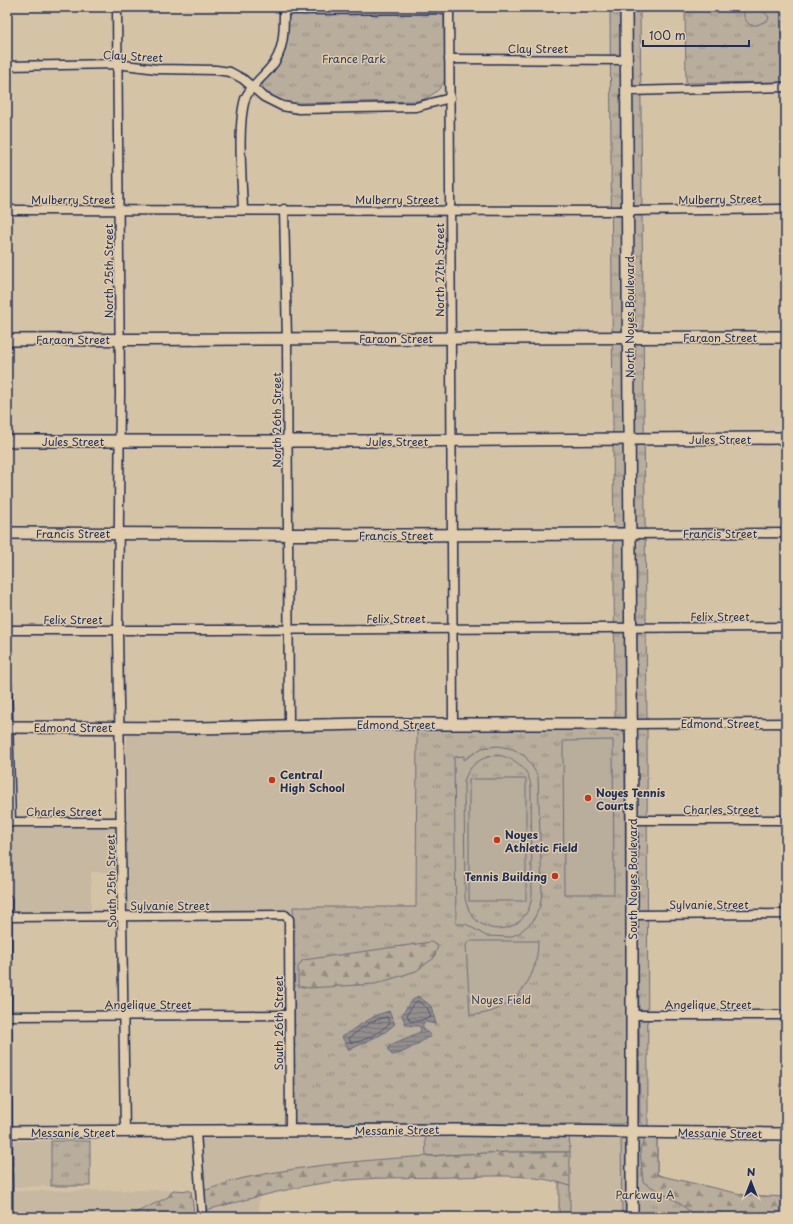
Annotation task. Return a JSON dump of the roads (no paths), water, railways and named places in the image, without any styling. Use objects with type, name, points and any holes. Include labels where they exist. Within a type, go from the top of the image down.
[{"type":"street","name":"North 25th Street","points":[[117,7],[120,339],[118,630]]},
{"type":"street","name":"North Noyes Boulevard","points":[[626,7],[628,91],[630,627]]},
{"type":"street","points":[[243,210],[242,116],[246,98],[252,87],[271,68],[280,54],[284,8],[449,8]]},
{"type":"street","name":"North 27th Street","points":[[449,8],[449,338],[453,724]]},
{"type":"street","name":"Clay Street","points":[[449,59],[627,60]]},
{"type":"street","name":"Clay Street","points":[[7,66],[118,64],[157,69],[216,70],[230,72],[252,87]]},
{"type":"street","points":[[252,87],[264,97],[282,106],[322,109],[416,107],[450,98]]},
{"type":"street","points":[[628,91],[786,87]]},
{"type":"street","name":"North 26th Street","points":[[284,209],[287,338],[289,630]]},
{"type":"street","name":"Mulberry Street","points":[[7,210],[786,210]]},
{"type":"street","name":"Faraon Street","points":[[7,340],[786,337]]},
{"type":"street","name":"Jules Street","points":[[7,440],[287,441],[786,438]]},
{"type":"street","name":"Francis Street","points":[[7,533],[452,535],[786,533]]},
{"type":"street","name":"South Noyes Boulevard","points":[[630,627],[632,820],[632,1217]]},
{"type":"street","name":"Felix Street","points":[[7,630],[786,627]]},
{"type":"street","name":"South 25th Street","points":[[118,630],[123,916],[124,1132]]},
{"type":"street","points":[[289,630],[289,726]]},
{"type":"street","points":[[7,684],[9,822]]},
{"type":"street","name":"Edmond Street","points":[[8,727],[786,723]]},
{"type":"street","name":"Charles Street","points":[[632,820],[786,820]]},
{"type":"street","name":"Charles Street","points":[[9,822],[121,822]]},
{"type":"street","points":[[7,899],[7,1009]]},
{"type":"street","name":"Sylvanie Street","points":[[632,915],[786,914]]},
{"type":"street","name":"Sylvanie Street","points":[[7,917],[285,916]]},
{"type":"street","name":"South 26th Street","points":[[285,916],[288,919],[290,1131]]},
{"type":"street","name":"Angelique Street","points":[[7,1016],[289,1015]]},
{"type":"street","name":"Angelique Street","points":[[631,1015],[786,1015]]},
{"type":"street","points":[[7,1029],[8,1217]]},
{"type":"street","name":"Messanie Street","points":[[7,1132],[633,1131],[786,1134]]},
{"type":"street","points":[[196,1132],[202,1217]]},
{"type":"street","points":[[632,1196],[636,1211],[640,1217]]},
{"type":"water","points":[[418,996],[431,1006],[436,1024],[426,1022],[423,1023],[423,1028],[431,1036],[430,1038],[428,1037],[405,1051],[392,1055],[388,1050],[390,1045],[420,1032],[421,1029],[419,1026],[406,1025],[402,1015],[410,1002]]},
{"type":"water","points":[[389,1011],[395,1024],[384,1033],[349,1050],[342,1037],[377,1015]]},
{"type":"place","name":"Central High School","points":[[272,780]]},
{"type":"place","name":"Noyes Tennis Courts","points":[[588,798]]},
{"type":"place","name":"Noyes Athletic Field","points":[[497,840]]},
{"type":"place","name":"Tennis Building","points":[[555,876]]},
{"type":"park label","name":"France Park","points":[[354,58]]},
{"type":"park label","name":"Noyes Field","points":[[501,999]]},
{"type":"park label","name":"Parkway A","points":[[645,1194]]}]
